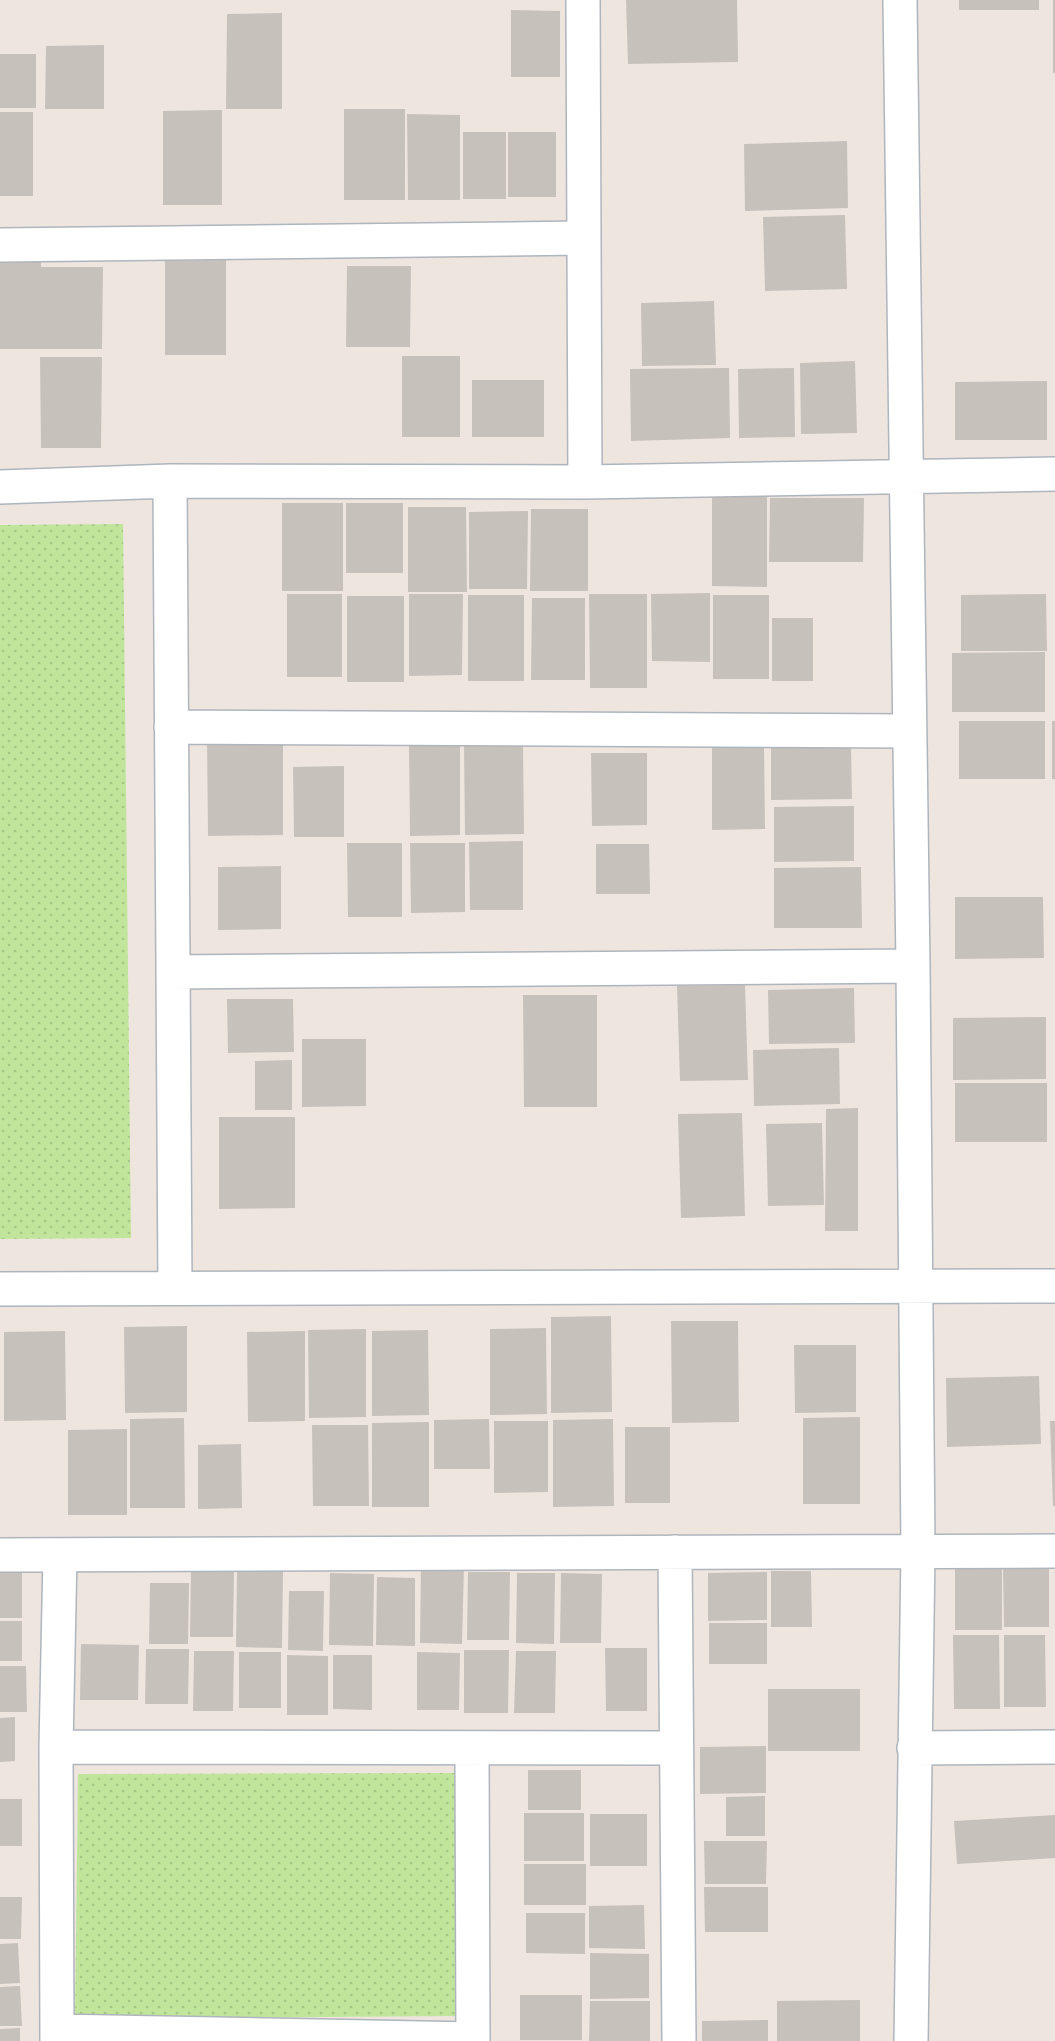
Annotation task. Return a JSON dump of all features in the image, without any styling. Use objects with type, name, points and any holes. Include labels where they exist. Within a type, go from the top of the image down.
[{"type":"street","points":[[583,0],[585,482]]},
{"type":"street","points":[[900,0],[918,1551],[911,2041]]},
{"type":"street","points":[[0,245],[584,238]]},
{"type":"street","points":[[0,487],[170,481],[585,482],[1055,474]]},
{"type":"street","points":[[170,481],[175,1288]]},
{"type":"street","points":[[171,727],[909,731]]},
{"type":"street","points":[[173,972],[913,966]]},
{"type":"street","points":[[0,1289],[1055,1286]]},
{"type":"street","points":[[0,1555],[1055,1551]]},
{"type":"street","points":[[675,1552],[679,2041]]},
{"type":"street","points":[[60,1555],[56,1747],[57,2036],[473,2040],[472,1748]]},
{"type":"street","points":[[56,1747],[676,1748]]},
{"type":"street","points":[[914,1748],[1055,1747]]},
{"type":"green space","points":[[123,524],[131,1238],[0,1239],[0,525]]},
{"type":"green space","points":[[459,1773],[458,2016],[75,2019],[78,1774]]},
{"type":"building","points":[[626,0],[737,0],[738,62],[628,64]]},
{"type":"building","points":[[959,0],[1039,0],[1039,10],[959,10]]},
{"type":"building","points":[[1053,0],[1055,0],[1055,73],[1053,73]]},
{"type":"building","points":[[511,10],[560,11],[560,77],[511,77]]},
{"type":"building","points":[[282,13],[282,109],[226,109],[227,14]]},
{"type":"building","points":[[104,45],[104,109],[45,109],[46,46]]},
{"type":"building","points":[[0,54],[36,54],[36,108],[0,108]]},
{"type":"building","points":[[344,109],[405,109],[405,200],[344,200]]},
{"type":"building","points":[[222,110],[222,205],[163,205],[163,111]]},
{"type":"building","points":[[0,112],[33,112],[33,196],[0,196]]},
{"type":"building","points":[[407,114],[460,115],[460,200],[408,200]]},
{"type":"building","points":[[463,132],[506,132],[506,199],[463,199]]},
{"type":"building","points":[[508,132],[556,132],[556,197],[508,197]]},
{"type":"building","points":[[847,141],[848,208],[745,211],[744,144]]},
{"type":"building","points":[[845,215],[847,289],[765,291],[763,217]]},
{"type":"building","points":[[0,258],[41,258],[41,267],[103,267],[102,349],[0,349]]},
{"type":"building","points":[[226,260],[226,355],[165,355],[165,261]]},
{"type":"building","points":[[347,266],[411,266],[410,347],[346,347]]},
{"type":"building","points":[[714,301],[716,365],[642,366],[641,303]]},
{"type":"building","points":[[402,356],[460,356],[460,437],[402,437]]},
{"type":"building","points":[[40,357],[102,357],[101,448],[41,448]]},
{"type":"building","points":[[855,361],[857,433],[801,434],[800,363]]},
{"type":"building","points":[[729,368],[730,438],[631,441],[630,369]]},
{"type":"building","points":[[794,368],[795,437],[739,438],[738,369]]},
{"type":"building","points":[[472,380],[544,380],[544,437],[472,437]]},
{"type":"building","points":[[1047,381],[1047,440],[955,440],[955,382]]},
{"type":"building","points":[[767,496],[767,587],[712,586],[712,497]]},
{"type":"building","points":[[770,498],[864,498],[863,562],[769,562]]},
{"type":"building","points":[[282,503],[343,503],[343,591],[282,591]]},
{"type":"building","points":[[346,503],[403,503],[403,573],[346,573]]},
{"type":"building","points":[[408,507],[466,507],[467,592],[408,592]]},
{"type":"building","points":[[531,509],[588,509],[588,591],[530,591]]},
{"type":"building","points":[[528,511],[527,589],[469,589],[469,512]]},
{"type":"building","points":[[710,593],[710,662],[652,661],[651,594]]},
{"type":"building","points":[[287,594],[342,594],[342,677],[287,677]]},
{"type":"building","points":[[409,594],[463,594],[462,675],[409,676]]},
{"type":"building","points":[[589,594],[647,594],[647,688],[590,688]]},
{"type":"building","points":[[1046,594],[1047,651],[961,651],[961,595]]},
{"type":"building","points":[[468,595],[524,595],[524,681],[468,681]]},
{"type":"building","points":[[713,595],[769,595],[769,679],[713,679]]},
{"type":"building","points":[[347,596],[404,596],[404,682],[347,682]]},
{"type":"building","points":[[532,598],[585,598],[585,680],[531,680]]},
{"type":"building","points":[[772,618],[813,618],[813,681],[772,681]]},
{"type":"building","points":[[1045,652],[1045,712],[952,712],[952,653]]},
{"type":"building","points":[[959,721],[1045,721],[1045,779],[959,779]]},
{"type":"building","points":[[1052,721],[1055,721],[1055,779],[1052,779]]},
{"type":"building","points":[[283,736],[283,835],[208,836],[207,737]]},
{"type":"building","points":[[851,743],[852,799],[771,800],[771,744]]},
{"type":"building","points":[[464,744],[523,744],[524,834],[465,835]]},
{"type":"building","points":[[764,744],[765,829],[712,830],[712,745]]},
{"type":"building","points":[[409,745],[460,745],[460,835],[410,836]]},
{"type":"building","points":[[591,753],[647,753],[647,825],[592,826]]},
{"type":"building","points":[[344,766],[344,837],[294,837],[293,767]]},
{"type":"building","points":[[854,806],[854,861],[774,862],[774,807]]},
{"type":"building","points":[[523,841],[523,910],[470,910],[469,842]]},
{"type":"building","points":[[347,843],[402,843],[402,917],[348,917]]},
{"type":"building","points":[[410,843],[465,843],[465,912],[411,913]]},
{"type":"building","points":[[596,844],[649,844],[650,894],[596,894]]},
{"type":"building","points":[[281,866],[281,929],[218,930],[218,867]]},
{"type":"building","points":[[861,867],[862,928],[774,928],[774,868]]},
{"type":"building","points":[[955,897],[1043,897],[1044,958],[955,959]]},
{"type":"building","points":[[745,985],[748,1080],[680,1081],[677,986]]},
{"type":"building","points":[[854,988],[855,1043],[769,1044],[768,990]]},
{"type":"building","points":[[523,995],[597,995],[597,1107],[524,1107]]},
{"type":"building","points":[[227,999],[293,999],[294,1052],[228,1053]]},
{"type":"building","points":[[1046,1017],[1046,1079],[953,1080],[953,1018]]},
{"type":"building","points":[[302,1039],[366,1039],[366,1106],[302,1107]]},
{"type":"building","points":[[839,1048],[840,1104],[754,1106],[753,1050]]},
{"type":"building","points":[[292,1060],[292,1110],[255,1110],[255,1061]]},
{"type":"building","points":[[955,1083],[1047,1083],[1047,1142],[955,1142]]},
{"type":"building","points":[[858,1108],[858,1231],[825,1231],[826,1109]]},
{"type":"building","points":[[742,1113],[745,1216],[681,1218],[678,1114]]},
{"type":"building","points":[[219,1117],[295,1117],[295,1208],[219,1209]]},
{"type":"building","points":[[822,1123],[824,1205],[768,1206],[766,1124]]},
{"type":"building","points":[[611,1316],[612,1412],[551,1413],[551,1317]]},
{"type":"building","points":[[671,1321],[738,1321],[739,1422],[672,1423]]},
{"type":"building","points":[[187,1326],[187,1412],[125,1413],[124,1327]]},
{"type":"building","points":[[546,1328],[547,1414],[490,1415],[490,1329]]},
{"type":"building","points":[[366,1329],[366,1417],[309,1418],[308,1330]]},
{"type":"building","points":[[428,1330],[429,1415],[372,1416],[372,1331]]},
{"type":"building","points":[[65,1331],[66,1420],[4,1421],[4,1332]]},
{"type":"building","points":[[305,1331],[305,1421],[248,1422],[247,1332]]},
{"type":"building","points":[[794,1345],[856,1345],[856,1412],[795,1413]]},
{"type":"building","points":[[1039,1376],[1041,1444],[947,1447],[946,1378]]},
{"type":"building","points":[[860,1417],[860,1504],[803,1504],[803,1418]]},
{"type":"building","points":[[184,1418],[185,1508],[130,1508],[130,1419]]},
{"type":"building","points":[[489,1419],[490,1469],[434,1469],[434,1420]]},
{"type":"building","points":[[613,1419],[614,1506],[553,1507],[553,1420]]},
{"type":"building","points":[[494,1421],[548,1421],[548,1492],[494,1493]]},
{"type":"building","points":[[1050,1421],[1055,1421],[1055,1506],[1053,1506]]},
{"type":"building","points":[[429,1422],[429,1507],[372,1507],[372,1423]]},
{"type":"building","points":[[312,1425],[368,1425],[369,1506],[313,1506]]},
{"type":"building","points":[[625,1427],[670,1427],[670,1503],[625,1503]]},
{"type":"building","points":[[127,1429],[127,1515],[68,1515],[68,1430]]},
{"type":"building","points":[[241,1444],[242,1508],[198,1509],[198,1445]]},
{"type":"building","points":[[421,1564],[464,1565],[462,1644],[420,1643]]},
{"type":"building","points":[[1002,1566],[1002,1630],[955,1630],[955,1567]]},
{"type":"building","points":[[1049,1566],[1049,1627],[1004,1627],[1003,1567]]},
{"type":"building","points":[[237,1570],[283,1570],[282,1648],[236,1647]]},
{"type":"building","points":[[191,1571],[234,1572],[233,1637],[190,1637]]},
{"type":"building","points":[[771,1571],[811,1571],[812,1627],[771,1627]]},
{"type":"building","points":[[0,1572],[22,1572],[22,1618],[0,1618]]},
{"type":"building","points":[[468,1572],[510,1572],[509,1640],[467,1640]]},
{"type":"building","points":[[767,1572],[767,1620],[708,1621],[708,1573]]},
{"type":"building","points":[[330,1573],[374,1574],[373,1646],[329,1645]]},
{"type":"building","points":[[517,1573],[555,1573],[554,1644],[516,1643]]},
{"type":"building","points":[[561,1573],[602,1574],[601,1643],[560,1643]]},
{"type":"building","points":[[377,1577],[415,1578],[415,1646],[376,1645]]},
{"type":"building","points":[[150,1583],[189,1583],[188,1644],[149,1644]]},
{"type":"building","points":[[289,1591],[324,1591],[323,1651],[288,1650]]},
{"type":"building","points":[[0,1621],[22,1621],[22,1661],[0,1661]]},
{"type":"building","points":[[709,1623],[767,1623],[767,1664],[709,1664]]},
{"type":"building","points":[[953,1635],[999,1635],[1000,1709],[954,1709]]},
{"type":"building","points":[[1004,1635],[1045,1635],[1046,1707],[1004,1707]]},
{"type":"building","points":[[81,1644],[139,1645],[138,1700],[80,1700]]},
{"type":"building","points":[[605,1648],[647,1648],[647,1711],[606,1711]]},
{"type":"building","points":[[146,1649],[189,1649],[188,1704],[145,1704]]},
{"type":"building","points":[[464,1650],[509,1650],[508,1713],[464,1713]]},
{"type":"building","points":[[194,1651],[234,1651],[233,1711],[193,1711]]},
{"type":"building","points":[[516,1651],[556,1651],[555,1713],[514,1713]]},
{"type":"building","points":[[239,1652],[281,1652],[281,1708],[239,1708]]},
{"type":"building","points":[[417,1652],[460,1653],[459,1710],[417,1710]]},
{"type":"building","points":[[287,1655],[328,1656],[328,1715],[287,1715]]},
{"type":"building","points":[[333,1655],[372,1655],[372,1710],[333,1709]]},
{"type":"building","points":[[0,1666],[26,1666],[27,1712],[0,1712]]},
{"type":"building","points":[[768,1689],[860,1689],[860,1751],[768,1751]]},
{"type":"building","points":[[15,1717],[15,1761],[0,1762],[0,1718]]},
{"type":"building","points":[[766,1746],[766,1793],[700,1794],[700,1747]]},
{"type":"building","points":[[528,1770],[581,1770],[581,1810],[528,1810]]},
{"type":"building","points":[[765,1796],[765,1836],[726,1836],[726,1797]]},
{"type":"building","points":[[0,1799],[22,1799],[22,1846],[0,1846]]},
{"type":"building","points":[[524,1813],[584,1813],[584,1861],[524,1861]]},
{"type":"building","points":[[590,1814],[647,1814],[647,1866],[590,1866]]},
{"type":"building","points":[[1055,1815],[1055,1858],[957,1864],[954,1821]]},
{"type":"building","points":[[704,1841],[767,1841],[766,1884],[705,1884]]},
{"type":"building","points":[[524,1864],[586,1864],[586,1905],[524,1905]]},
{"type":"building","points":[[704,1887],[768,1887],[768,1932],[705,1932]]},
{"type":"building","points":[[0,1897],[22,1897],[21,1939],[0,1939]]},
{"type":"building","points":[[644,1905],[645,1949],[589,1948],[589,1906]]},
{"type":"building","points":[[526,1913],[585,1913],[585,1954],[526,1953]]},
{"type":"building","points":[[18,1943],[20,1983],[0,1984],[0,1944]]},
{"type":"building","points":[[590,1953],[649,1954],[649,1998],[590,1999]]},
{"type":"building","points":[[20,1986],[22,2026],[0,2026],[0,1987]]},
{"type":"building","points":[[520,1995],[582,1995],[582,2040],[520,2040]]},
{"type":"building","points":[[860,2000],[860,2041],[777,2041],[777,2001]]},
{"type":"building","points":[[590,2001],[650,2001],[650,2041],[589,2041]]},
{"type":"building","points":[[768,2020],[768,2041],[702,2041],[702,2021]]},
{"type":"building","points":[[20,2028],[20,2041],[0,2041],[0,2029]]}]
